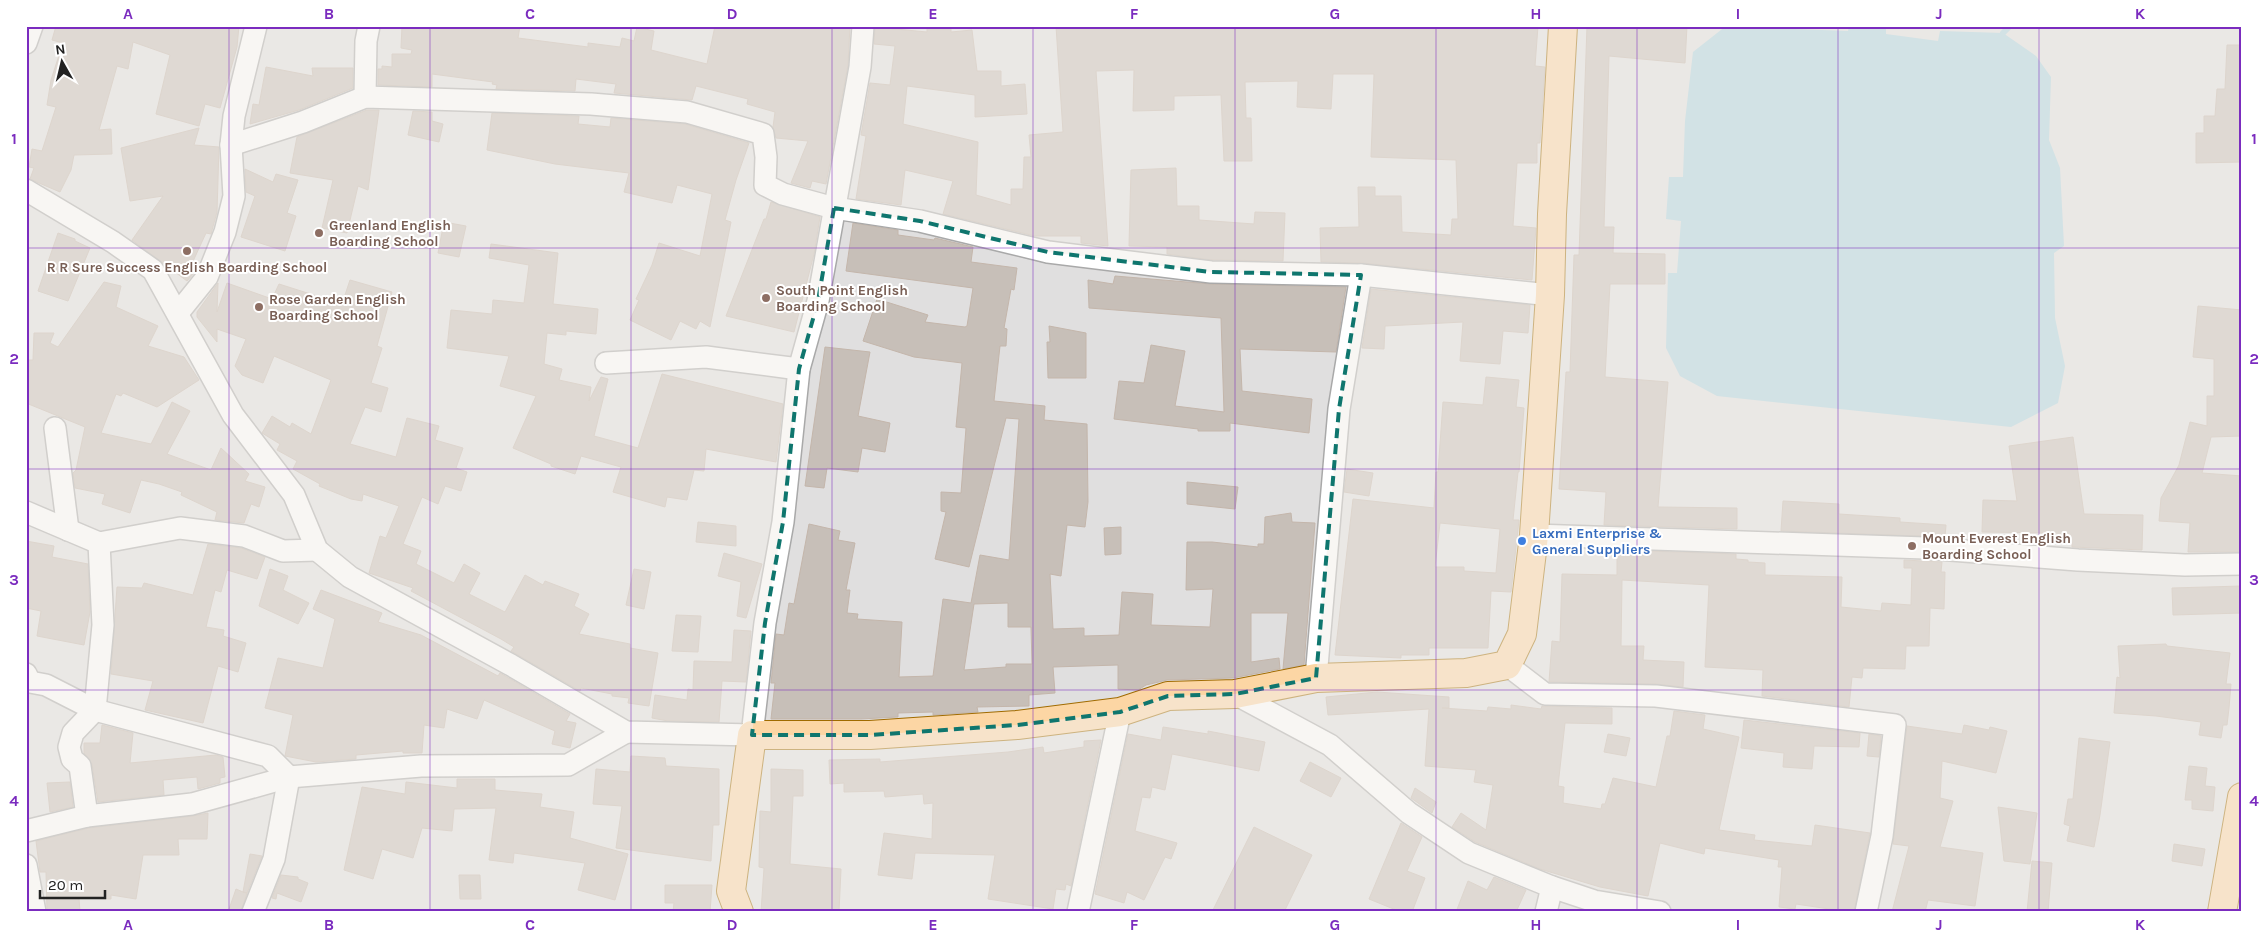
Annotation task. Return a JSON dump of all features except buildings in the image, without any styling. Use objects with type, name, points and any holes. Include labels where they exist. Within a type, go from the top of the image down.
[{"type":"main road","points":[[739,912],[731,891],[752,735],[870,735],[1017,725],[1120,712],[1168,696],[1235,694],[1316,678],[1466,673],[1507,665],[1522,634],[1534,536],[1550,295],[1552,214],[1563,26]]},
{"type":"main road","points":[[2222,912],[2242,797]]},
{"type":"street","points":[[26,43],[32,26]]},
{"type":"street","points":[[178,313],[207,277],[225,232],[234,196],[231,146],[234,116],[256,26]]},
{"type":"street","points":[[365,97],[366,41],[369,26]]},
{"type":"street","points":[[26,190],[112,242],[153,270],[234,414],[294,495],[317,550],[350,577],[511,665],[626,732],[752,735],[764,623],[783,522],[799,369],[818,301],[860,67],[864,26]]},
{"type":"street","points":[[231,146],[303,122],[365,97],[591,104],[687,112],[763,134],[765,185],[783,194],[834,208],[920,221],[1058,253],[1210,272],[1361,275],[1550,295]]},
{"type":"street","points":[[1316,678],[1339,409],[1361,275]]},
{"type":"street","points":[[606,363],[706,358],[799,369]]},
{"type":"street","points":[[55,428],[68,530]]},
{"type":"street","points":[[26,512],[99,543],[180,528],[244,536],[283,551],[317,550]]},
{"type":"street","points":[[1534,536],[1925,548],[2078,560],[2185,565],[2242,564]]},
{"type":"street","points":[[86,816],[80,766],[72,759],[69,747],[73,733],[95,710],[103,625],[99,543]]},
{"type":"street","points":[[1507,665],[1545,694],[1656,696],[1895,725],[1882,836],[1866,912]]},
{"type":"street","points":[[28,680],[46,685],[95,710],[268,756],[289,777]]},
{"type":"street","points":[[1235,694],[1330,745],[1409,813],[1469,853],[1552,887],[1594,901],[1660,912]]},
{"type":"street","points":[[1078,912],[1120,712]]},
{"type":"street","points":[[26,831],[86,816],[192,804],[289,777],[421,766],[568,765],[626,732]]},
{"type":"street","points":[[253,912],[274,859],[289,777]]},
{"type":"street","points":[[26,865],[35,912]]},
{"type":"street","points":[[1546,912],[1552,887]]},
{"type":"highlighted area","points":[[834,208],[920,221],[1048,252],[1211,272],[1361,275],[1339,409],[1316,678],[1235,694],[1168,696],[1120,712],[1017,725],[870,735],[752,735],[765,623],[783,522],[799,369],[818,301]]},
{"type":"shaded area","points":[[26,26],[2242,26],[2242,912],[26,912]]},
{"type":"water","points":[[1726,26],[1794,26],[1795,29],[1848,31],[1849,26],[1886,26],[1886,34],[1938,41],[1940,31],[2003,33],[2036,56],[2051,77],[2049,140],[2060,168],[2064,246],[2054,253],[2055,318],[2065,366],[2058,403],[2011,427],[1717,396],[1680,376],[1666,348],[1668,273],[1677,273],[1681,221],[1666,219],[1669,177],[1683,177],[1685,121],[1693,52]]},
{"type":"waterway","points":[[2003,33],[2010,26]]},
{"type":"place","name":"Greenland English Boarding School","points":[[319,233]]},
{"type":"place","name":"R R Sure Success English Boarding School","points":[[187,251]]},
{"type":"place","name":"South Point English Boarding School","points":[[766,298]]},
{"type":"place","name":"Rose Garden English Boarding School","points":[[259,307]]},
{"type":"place","name":"Laxmi Enterprise & General Suppliers","points":[[1522,541]]},
{"type":"place","name":"Mount Everest English Boarding School","points":[[1912,546]]}]
